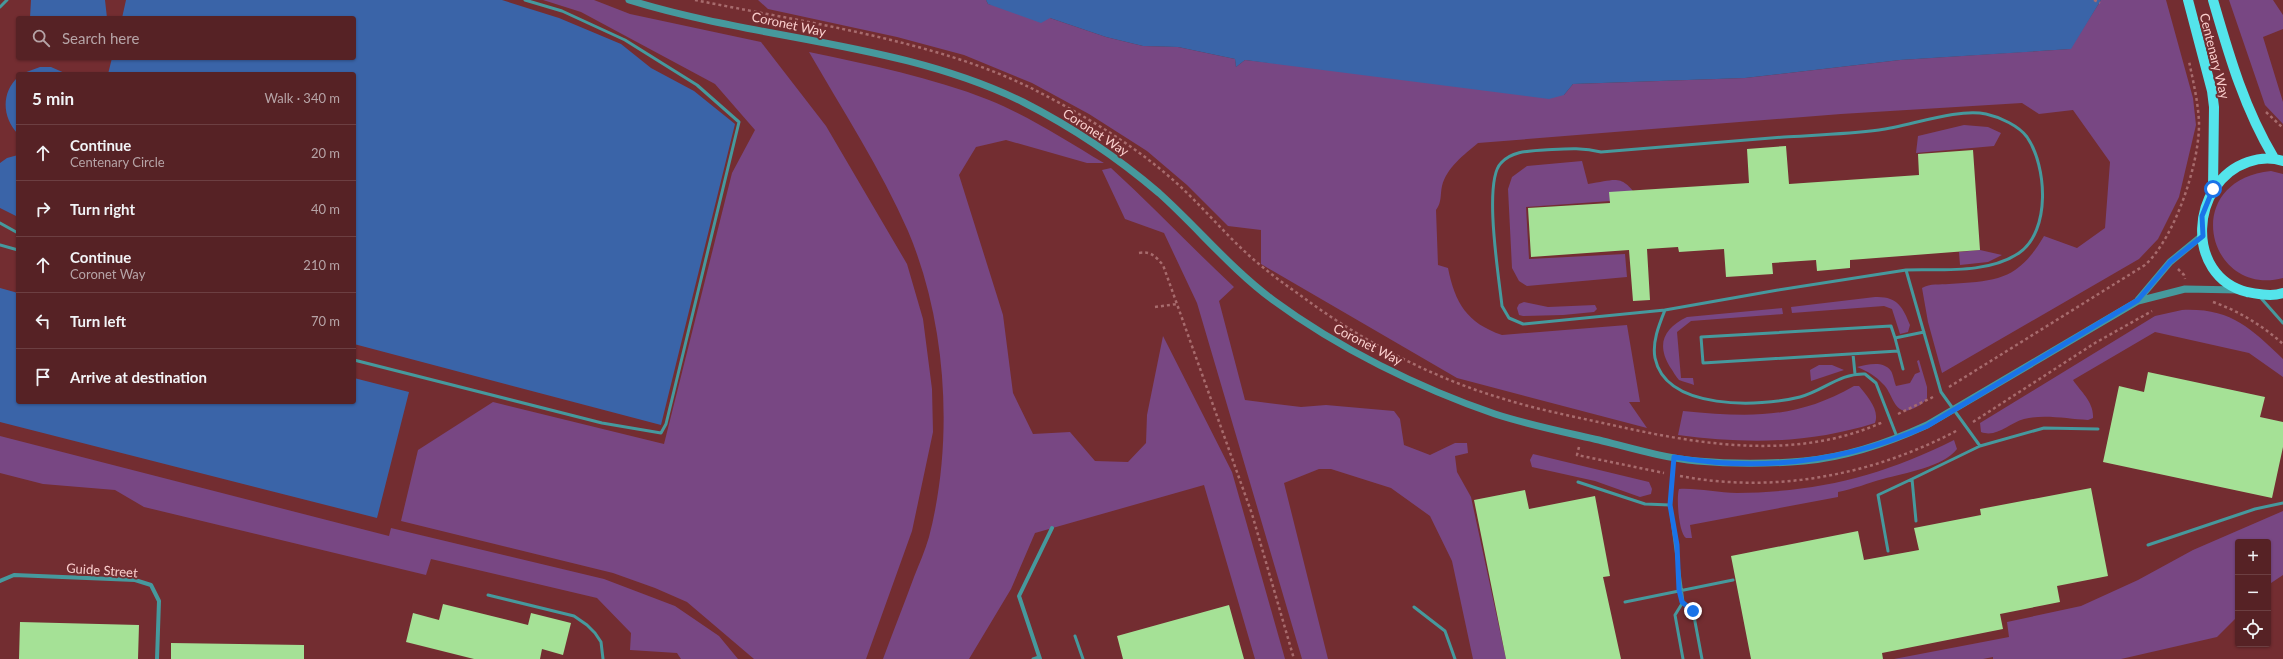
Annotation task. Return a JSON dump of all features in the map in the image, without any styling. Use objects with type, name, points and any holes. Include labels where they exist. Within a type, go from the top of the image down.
[{"type":"main road","name":"Centenary Way","points":[[2188,0],[2212,91],[2214,107],[2213,189]]},
{"type":"main road","name":"Centenary Way","points":[[2212,0],[2236,78],[2261,137],[2278,159]]},
{"type":"main road","points":[[2278,159],[2255,160],[2236,166],[2222,178],[2213,189],[2202,216],[2206,257],[2219,274],[2241,290],[2258,294],[2283,293]]},
{"type":"street","name":"Coronet Way","points":[[629,0],[677,13],[908,62],[976,82],[1021,102],[1066,126],[1112,154],[1156,191],[1205,240],[1261,291],[1312,328],[1368,358],[1430,388],[1496,414],[1570,434],[1674,457],[1734,463],[1807,461],[1846,454],[1898,439],[1954,410],[2138,300]]},
{"type":"street","points":[[2138,300],[2170,262],[2203,236]]},
{"type":"street","points":[[2138,300],[2185,289],[2241,290]]},
{"type":"street","points":[[1039,658],[1019,596],[1052,528]]},
{"type":"street","name":"Guide Street","points":[[0,580],[14,575],[135,580],[151,585],[159,601],[157,659]]},
{"type":"lane","points":[[0,7],[7,0]]},
{"type":"lane","points":[[356,360],[602,422],[661,433],[666,424],[739,122],[697,84],[625,40],[562,11],[525,0]]},
{"type":"lane","points":[[1985,114],[2002,119],[2027,136],[2039,170],[2043,198],[2041,220],[2038,231],[2030,243],[2020,252],[2007,260],[1984,266],[1906,270],[1778,290],[1665,310],[1523,324],[1509,318],[1502,306],[1491,194],[1494,176],[1501,163],[1515,154],[1528,151],[1583,147],[1601,152],[1879,130],[1949,115],[1985,114]]},
{"type":"lane","points":[[0,223],[16,232]]},
{"type":"lane","points":[[0,245],[16,249]]},
{"type":"lane","points":[[1906,270],[1941,392],[1980,446]]},
{"type":"lane","points":[[2258,294],[2283,323]]},
{"type":"lane","points":[[1665,310],[1655,345],[1658,368],[1664,377],[1679,388],[1711,401],[1727,404],[1752,403],[1801,396],[1847,376],[1865,374],[1876,383],[1898,439]]},
{"type":"lane","points":[[1898,351],[1703,363],[1701,337],[1891,326],[1895,338],[1903,369]]},
{"type":"lane","points":[[1895,338],[1924,332]]},
{"type":"lane","points":[[1853,354],[1855,374]]},
{"type":"lane","points":[[1888,551],[1878,495],[1980,446],[2044,428],[2098,429]]},
{"type":"lane","points":[[1674,457],[1670,505],[1677,545],[1679,590],[1682,602],[1693,611],[1702,659]]},
{"type":"lane","points":[[1912,479],[1916,521]]},
{"type":"lane","points":[[1578,482],[1645,504],[1670,505]]},
{"type":"lane","points":[[2148,545],[2255,509],[2283,503]]},
{"type":"lane","points":[[1625,602],[1733,580]]},
{"type":"lane","points":[[488,595],[574,616],[595,633],[601,642],[603,659]]},
{"type":"lane","points":[[1682,602],[1675,615],[1683,659]]},
{"type":"lane","points":[[1414,607],[1445,631],[1455,659]]},
{"type":"lane","points":[[1075,636],[1082,659]]},
{"type":"lane","points":[[1033,659],[1039,658]]},
{"type":"path","points":[[695,0],[853,33],[961,60],[1029,87],[1082,116],[1142,155],[1182,188],[1254,260],[1301,296],[1361,335],[1406,360],[1454,381],[1503,399],[1690,442],[1763,446],[1809,442],[1846,435],[1881,423]]},
{"type":"path","points":[[2094,0],[2100,3]]},
{"type":"path","points":[[1954,383],[2145,265],[2156,255],[2183,197],[2196,160],[2199,123],[2188,54]]},
{"type":"path","points":[[1139,253],[1147,252],[1155,256],[1163,265],[1252,514],[1294,659]]},
{"type":"path","points":[[2206,301],[2228,307],[2268,330],[2283,344]]},
{"type":"path","points":[[1155,307],[1177,304]]},
{"type":"path","points":[[1985,413],[2094,343],[2154,310]]},
{"type":"path","points":[[1906,411],[1935,396]]},
{"type":"path","points":[[1585,424],[1586,419]]},
{"type":"path","points":[[1578,450],[1577,455],[1654,471]]},
{"type":"shaded area","points":[[543,0],[594,0],[630,14],[761,42],[826,126],[907,264],[923,319],[932,389],[933,432],[912,531],[866,659],[754,659],[687,602],[655,588],[613,573],[401,521],[418,450],[493,402],[664,444],[732,173],[755,130],[715,84],[581,12]]},
{"type":"shaded area","points":[[758,0],[986,0],[988,4],[1050,18],[1106,37],[1143,46],[1178,47],[1235,59],[1236,67],[1245,60],[1564,95],[1573,84],[1745,78],[1900,60],[2070,49],[2101,0],[2166,0],[2193,98],[2196,125],[2179,197],[2158,239],[2139,259],[1942,373],[1928,322],[1922,288],[1932,285],[1966,283],[1994,279],[2015,270],[2025,262],[2044,236],[2077,248],[2105,228],[2110,162],[2073,110],[2039,114],[2022,103],[1841,114],[1478,143],[1452,167],[1444,179],[1440,201],[1436,210],[1438,265],[1448,268],[1454,292],[1464,310],[1471,318],[1480,324],[1502,335],[1627,325],[1640,402],[1629,402],[1647,428],[1457,378],[1261,264],[1261,230],[1228,226],[1187,185],[1147,151],[1089,114],[1032,83],[964,55],[897,37],[768,9]]},
{"type":"shaded area","points":[[2229,0],[2273,0],[2283,15],[2283,29],[2263,37],[2283,102],[2283,124],[2265,105]]},
{"type":"shaded area","points":[[809,52],[923,78],[989,100],[1033,121],[1104,163],[1087,163],[1006,140],[976,147],[959,175],[1003,315],[1013,393],[1033,434],[1070,432],[1095,461],[1128,462],[1146,443],[1147,415],[1163,336],[1232,472],[1285,659],[1255,659],[1204,485],[1035,533],[1011,589],[969,659],[883,659],[929,537],[937,500],[942,462],[944,422],[938,343],[931,304],[921,267],[908,231],[874,163]]},
{"type":"shaded area","points":[[1964,125],[1988,127],[2001,133],[1994,146],[1916,153],[1918,136]]},
{"type":"shaded area","points":[[1582,161],[1588,184],[1618,180],[1628,185],[1639,199],[1526,207],[1529,259],[1625,254],[1627,277],[1527,286],[1519,281],[1512,268],[1508,189],[1512,177],[1527,166]]},
{"type":"shaded area","points":[[1111,168],[1234,287],[1219,301],[1245,400],[1301,407],[1326,405],[1394,411],[1400,419],[1404,445],[1430,455],[1455,443],[1467,443],[1468,453],[1455,456],[1457,472],[1471,497],[1506,659],[1473,659],[1452,561],[1430,516],[1391,488],[1331,469],[1319,469],[1284,483],[1328,659],[1302,659],[1197,303],[1164,233],[1125,219],[1102,170]]},
{"type":"shaded area","points":[[2271,171],[2283,174],[2283,278],[2257,280],[2236,271],[2222,256],[2214,236],[2214,215],[2223,195],[2242,179]]},
{"type":"shaded area","points":[[1980,250],[2002,255],[1988,262],[1960,265],[1959,252]]},
{"type":"shaded area","points":[[1875,297],[1889,298],[1902,308],[1910,325],[1908,332],[1900,334],[1892,309],[1884,306],[1792,313],[1791,307]]},
{"type":"shaded area","points":[[1524,302],[1548,307],[1595,305],[1597,309],[1594,312],[1563,315],[1523,316],[1519,315],[1517,308],[1519,304]]},
{"type":"shaded area","points":[[1782,308],[1783,314],[1691,321],[1677,332],[1681,378],[1693,378],[1694,385],[1679,380],[1666,359],[1663,344],[1668,332],[1679,321],[1687,317]]},
{"type":"shaded area","points":[[2182,310],[2214,312],[2227,316],[2249,329],[2283,359],[2283,377],[2249,353],[2155,332],[2073,380],[2089,402],[2093,412],[2093,418],[2088,420],[2048,417],[2024,419],[1998,432],[1981,432],[1980,423],[2155,316]]},
{"type":"shaded area","points":[[1919,360],[1927,387],[1927,398],[1919,406],[1906,411],[1901,410],[1894,403],[1886,388],[1880,381],[1868,372],[1857,367],[1875,364],[1884,365],[1891,371],[1896,386],[1910,383],[1915,374],[1920,372],[1917,361]]},
{"type":"shaded area","points":[[1819,365],[1832,365],[1844,370],[1811,381],[1810,370]]},
{"type":"shaded area","points":[[1854,386],[1859,386],[1872,403],[1876,413],[1875,423],[1826,435],[1777,440],[1728,440],[1678,435],[1683,411],[1750,415],[1771,414],[1812,405]]},
{"type":"shaded area","points":[[0,436],[389,536],[391,528],[604,579],[675,606],[719,636],[738,659],[681,659],[677,653],[630,650],[631,633],[597,598],[431,559],[426,575],[144,507],[115,490],[43,484],[0,473]]},
{"type":"shaded area","points":[[1954,440],[1957,449],[1951,455],[1933,465],[1838,492],[1838,497],[1690,525],[1692,538],[1686,538],[1682,530],[1678,507],[1679,489],[1737,493],[1767,492],[1822,485],[1849,480],[1875,472],[1927,453]]},
{"type":"shaded area","points":[[1533,454],[1649,482],[1652,489],[1651,494],[1640,497],[1595,481],[1532,467],[1530,460]]},
{"type":"shaded area","points":[[2283,511],[2283,575],[2271,583],[2271,539],[2235,539],[2235,619],[2217,637],[2121,659],[1993,659],[1993,657],[1983,659],[1894,659],[2009,637],[2007,622],[2081,606],[2138,580],[2193,550]]},
{"type":"water","points":[[31,0],[105,0],[107,16],[30,16]]},
{"type":"water","points":[[126,0],[502,0],[559,18],[621,44],[651,68],[694,91],[735,124],[661,425],[356,345],[356,72],[108,72],[112,60],[356,60],[356,16],[122,16]]},
{"type":"water","points":[[986,0],[2101,0],[2071,49],[1900,60],[1745,78],[1573,84],[1564,95],[1549,99],[1245,60],[1236,67],[1235,59],[1178,47],[1143,46],[1106,37],[1050,18],[1041,23],[988,4]]},
{"type":"water","points":[[40,67],[51,67],[62,72],[26,72]]},
{"type":"water","points":[[16,79],[16,131],[6,113],[6,98],[12,83]]},
{"type":"water","points":[[16,156],[16,216],[0,208],[0,163],[7,158]]},
{"type":"water","points":[[0,288],[16,292],[16,404],[356,404],[356,379],[409,392],[377,518],[0,422]]},
{"type":"building","points":[[1786,146],[1789,184],[1919,175],[1918,154],[1973,150],[1980,250],[1850,260],[1850,268],[1817,271],[1816,260],[1772,263],[1773,274],[1726,277],[1724,249],[1679,252],[1678,247],[1647,249],[1650,300],[1633,301],[1629,250],[1531,257],[1528,208],[1610,203],[1609,192],[1749,183],[1747,149]]},
{"type":"building","points":[[2148,372],[2265,397],[2260,417],[2283,422],[2283,447],[2272,498],[2103,462],[2119,386],[2144,392]]},
{"type":"building","points":[[2091,488],[2108,576],[2057,586],[2060,602],[2000,614],[2003,629],[1882,653],[1883,659],[1751,659],[1731,556],[1858,531],[1864,560],[1919,550],[1914,528],[1981,515],[1980,509]]},
{"type":"building","points":[[1525,490],[1529,509],[1595,496],[1610,576],[1603,577],[1621,659],[1506,659],[1474,500]]},
{"type":"building","points":[[443,604],[528,625],[531,613],[571,623],[563,655],[542,649],[540,659],[474,659],[406,642],[413,613],[439,620]]},
{"type":"building","points":[[1229,605],[1244,659],[1123,659],[1117,636]]},
{"type":"building","points":[[20,622],[139,625],[138,659],[19,659]]},
{"type":"building","points":[[171,643],[304,645],[304,659],[171,659]]},
{"type":"route","points":[[1693,611],[1682,602],[1679,590],[1677,545],[1670,505],[1674,457],[1695,461],[1734,463],[1807,461],[1846,454],[1898,439],[1927,426],[2095,324],[2138,300],[2170,262],[2203,236],[2202,216],[2209,195],[2213,189]]}]
